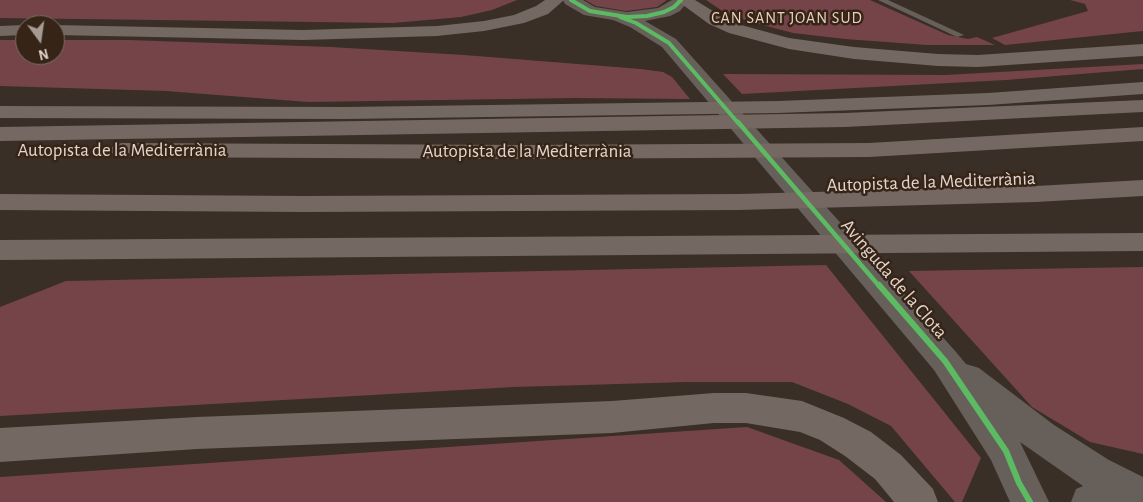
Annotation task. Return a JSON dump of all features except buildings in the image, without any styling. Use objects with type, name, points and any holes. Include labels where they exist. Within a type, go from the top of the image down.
[{"type":"highway","points":[[65,30],[303,35],[429,31],[477,27],[510,21],[536,12],[556,0]]},
{"type":"highway","points":[[678,3],[715,20],[761,37],[818,48],[894,57],[938,60],[1013,60],[1143,50]]},
{"type":"highway","points":[[0,31],[15,30]]},
{"type":"highway","points":[[894,57],[974,57],[1143,42]]},
{"type":"highway","points":[[0,112],[335,114],[778,107],[968,100],[1143,88]]},
{"type":"highway","points":[[0,134],[845,120],[1143,106]]},
{"type":"highway","name":"Autopista de la Mediterrània","points":[[0,149],[522,152],[869,150],[1143,134]]},
{"type":"highway","name":"Autopista de la Mediterrània","points":[[0,202],[578,204],[885,200],[1143,188]]},
{"type":"highway","points":[[1046,194],[1143,194]]},
{"type":"highway","points":[[0,250],[1143,242]]},
{"type":"highway","points":[[0,445],[197,433],[612,417],[714,408],[746,408],[802,417],[832,429],[858,444],[888,467],[919,502]]},
{"type":"street","points":[[571,0],[590,11],[620,17],[647,16],[678,3]]},
{"type":"street","points":[[669,43],[666,25],[678,3]]},
{"type":"street","name":"Avinguda de la Clota","points":[[620,17],[636,23],[669,43],[945,361],[1006,451],[1019,482],[1028,494],[1030,502]]},
{"type":"street","name":"Avinguda de la Clota","points":[[945,361],[1041,437],[1096,473],[1143,497]]},
{"type":"street","points":[[1090,502],[1143,497]]},
{"type":"lane","points":[[882,0],[960,35]]},
{"type":"shaded area","points":[[0,0],[517,0],[492,10],[461,17],[393,23],[65,19],[65,15],[15,15],[15,18],[0,18]]},
{"type":"shaded area","points":[[585,0],[667,0],[657,7],[626,11],[596,6]]},
{"type":"shaded area","points":[[706,0],[870,0],[948,35],[968,39],[977,37],[995,45],[927,45],[793,33],[748,21],[724,12]]},
{"type":"shaded area","points":[[1070,0],[1143,0],[1143,31],[1005,45],[992,38],[1088,11],[1085,4]]},
{"type":"shaded area","points":[[0,40],[15,40],[15,65],[65,65],[65,40],[128,40],[331,47],[641,69],[663,72],[672,77],[690,99],[574,98],[308,102],[166,91],[0,86]]},
{"type":"shaded area","points":[[1143,64],[1143,69],[1006,80],[742,94],[723,74],[946,75]]},
{"type":"shaded area","points":[[826,265],[981,458],[962,502],[955,502],[891,426],[848,404],[792,382],[687,382],[514,387],[0,416],[0,307],[66,281]]},
{"type":"shaded area","points":[[1143,267],[1143,454],[1090,442],[1032,407],[909,271]]},
{"type":"shaded area","points":[[747,427],[839,460],[886,502],[0,502],[0,477]]},
{"type":"cycle path","points":[[571,0],[590,11],[627,17],[647,16],[664,12],[674,7],[681,0]]},
{"type":"cycle path","points":[[620,17],[636,23],[669,43],[945,361],[1006,451],[1019,483],[1030,502]]},
{"type":"district","name":"CAN SANT JOAN SUD","points":[[787,18]]}]
